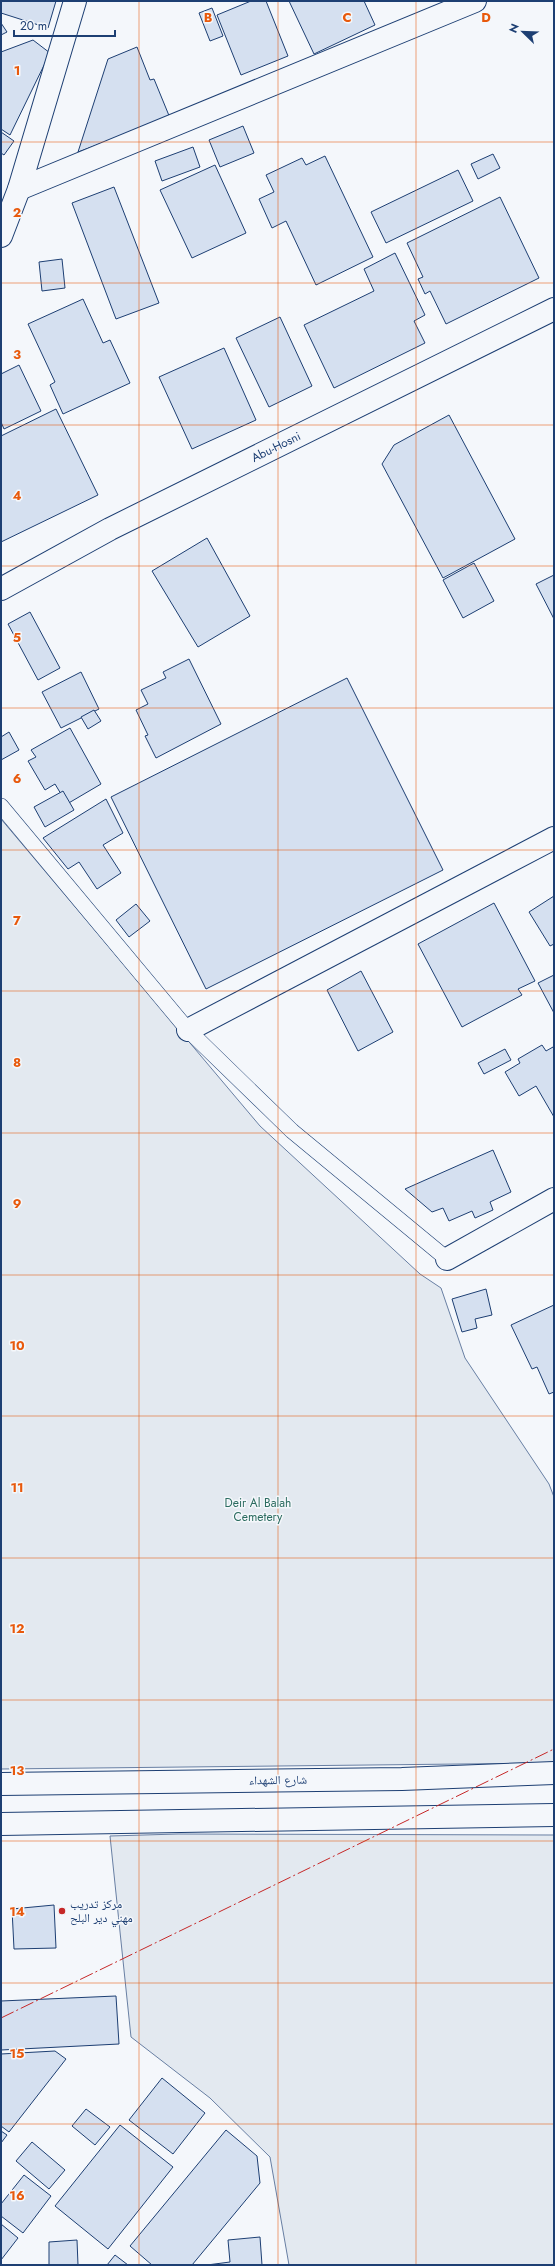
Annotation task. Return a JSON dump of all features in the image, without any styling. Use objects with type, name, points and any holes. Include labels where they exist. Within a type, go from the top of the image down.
[{"type":"street","points":[[1,236],[19,189],[75,1]]},
{"type":"street","points":[[19,189],[475,1]]},
{"type":"street","name":"Abu-Hosni","points":[[1,588],[117,525],[554,309]]},
{"type":"street","points":[[188,1030],[554,838]]},
{"type":"street","points":[[447,1259],[554,1199]]},
{"type":"street","name":"شارع الشهداء","points":[[1,1784],[402,1778],[554,1773]]},
{"type":"street","points":[[1,1824],[554,1815]]},
{"type":"lane","points":[[1,806],[188,1030],[292,1131],[447,1259]]},
{"type":"green space","name":"Deir Al Balah Cemetery","points":[[1,819],[260,1126],[420,1274],[441,1288],[465,1358],[549,1484],[554,1497],[554,1763],[1,1769]]},
{"type":"green space","points":[[178,1834],[554,1835],[554,2265],[289,2265],[270,2157],[210,2098],[131,2037],[110,1836]]},
{"type":"building","points":[[1,1],[56,1],[48,28],[1,13]]},
{"type":"building","points":[[251,1],[266,1],[288,56],[241,75],[217,15]]},
{"type":"building","points":[[289,1],[364,1],[375,25],[314,54]]},
{"type":"building","points":[[212,8],[223,36],[210,41],[199,13]]},
{"type":"building","points":[[1,23],[7,32],[1,35]]},
{"type":"building","points":[[33,40],[50,53],[10,135],[1,129],[1,52]]},
{"type":"building","points":[[137,47],[150,80],[154,79],[170,118],[78,152],[108,59]]},
{"type":"building","points":[[243,126],[254,153],[220,167],[209,140]]},
{"type":"building","points":[[1,132],[14,141],[4,155],[1,153]]},
{"type":"building","points":[[193,147],[200,167],[162,181],[155,161]]},
{"type":"building","points":[[493,154],[500,168],[478,179],[471,164]]},
{"type":"building","points":[[325,156],[373,257],[316,285],[286,221],[272,228],[259,199],[274,192],[266,175],[302,158],[306,165]]},
{"type":"building","points":[[215,165],[246,233],[192,258],[160,190]]},
{"type":"building","points":[[458,170],[473,201],[386,243],[371,212]]},
{"type":"building","points":[[114,187],[159,303],[116,319],[72,203]]},
{"type":"building","points":[[500,197],[539,278],[446,324],[430,291],[425,294],[418,279],[423,277],[407,243]]},
{"type":"building","points":[[395,253],[425,315],[414,321],[425,343],[334,388],[304,325],[374,291],[364,269]]},
{"type":"building","points":[[62,259],[65,288],[42,291],[39,262]]},
{"type":"building","points":[[83,299],[103,343],[110,340],[130,383],[63,414],[50,385],[55,382],[28,324]]},
{"type":"building","points":[[280,317],[312,386],[269,407],[236,338]]},
{"type":"building","points":[[224,348],[256,420],[192,449],[159,377]]},
{"type":"building","points":[[19,365],[41,411],[4,429],[1,422],[1,374]]},
{"type":"building","points":[[56,409],[98,495],[1,542],[1,436]]},
{"type":"building","points":[[449,415],[515,539],[443,578],[382,464],[394,445]]},
{"type":"building","points":[[207,538],[250,616],[198,647],[152,571]]},
{"type":"building","points":[[474,563],[494,601],[463,618],[443,580]]},
{"type":"building","points":[[554,575],[554,619],[536,584]]},
{"type":"building","points":[[30,612],[60,668],[38,680],[8,624]]},
{"type":"building","points":[[189,659],[221,724],[156,758],[145,736],[148,735],[136,710],[148,704],[141,690],[166,678],[163,672]]},
{"type":"building","points":[[81,672],[99,709],[61,728],[42,692]]},
{"type":"building","points":[[347,678],[443,870],[206,989],[111,797]]},
{"type":"building","points":[[94,710],[101,721],[88,729],[81,717]]},
{"type":"building","points":[[70,728],[101,784],[67,804],[55,784],[45,790],[28,761],[36,757],[31,750]]},
{"type":"building","points":[[9,732],[19,750],[1,760],[1,737]]},
{"type":"building","points":[[63,791],[74,810],[45,827],[34,807]]},
{"type":"building","points":[[106,799],[123,833],[103,845],[121,873],[97,889],[79,862],[68,869],[43,838]]},
{"type":"building","points":[[554,896],[554,944],[550,946],[529,912]]},
{"type":"building","points":[[494,903],[535,981],[518,989],[522,995],[462,1027],[418,944]]},
{"type":"building","points":[[136,904],[150,921],[129,937],[116,920]]},
{"type":"building","points":[[361,971],[393,1032],[358,1051],[327,990]]},
{"type":"building","points":[[554,975],[554,1013],[538,983]]},
{"type":"building","points":[[542,1045],[546,1051],[553,1047],[554,1049],[554,1117],[536,1086],[519,1096],[505,1072],[520,1063],[518,1059]]},
{"type":"building","points":[[505,1049],[511,1060],[484,1074],[478,1063]]},
{"type":"building","points":[[493,1150],[511,1192],[490,1202],[493,1210],[475,1218],[472,1211],[449,1221],[443,1208],[432,1212],[405,1189]]},
{"type":"building","points":[[486,1289],[492,1315],[475,1319],[477,1328],[462,1332],[452,1299]]},
{"type":"building","points":[[554,1305],[554,1392],[549,1394],[537,1367],[532,1369],[511,1325]]},
{"type":"building","points":[[54,1905],[56,1948],[14,1949],[12,1909]]},
{"type":"building","points":[[116,1996],[119,2044],[1,2050],[1,2001]]},
{"type":"building","points":[[55,2051],[66,2059],[9,2132],[1,2126],[1,2054]]},
{"type":"building","points":[[162,2078],[205,2113],[173,2154],[129,2120]]},
{"type":"building","points":[[86,2109],[110,2127],[95,2145],[72,2126]]},
{"type":"building","points":[[120,2125],[173,2167],[108,2249],[55,2206]]},
{"type":"building","points":[[226,2130],[257,2156],[260,2183],[192,2265],[152,2265],[130,2246]]},
{"type":"building","points":[[1,2131],[7,2135],[1,2143]]},
{"type":"building","points":[[32,2142],[65,2170],[49,2189],[16,2161]]},
{"type":"building","points":[[24,2175],[51,2196],[23,2233],[1,2216],[1,2204]]},
{"type":"building","points":[[1,2224],[18,2238],[1,2260]]},
{"type":"building","points":[[260,2237],[262,2265],[207,2265],[230,2262],[228,2240]]},
{"type":"building","points":[[77,2240],[78,2265],[49,2265],[49,2242]]},
{"type":"building","points":[[115,2255],[128,2265],[107,2265]]},
{"type":"power","points":[[1,2018],[554,1749]]},
{"type":"place","name":"مركز تدريب مهني دير البلح","points":[[62,1911]]}]
